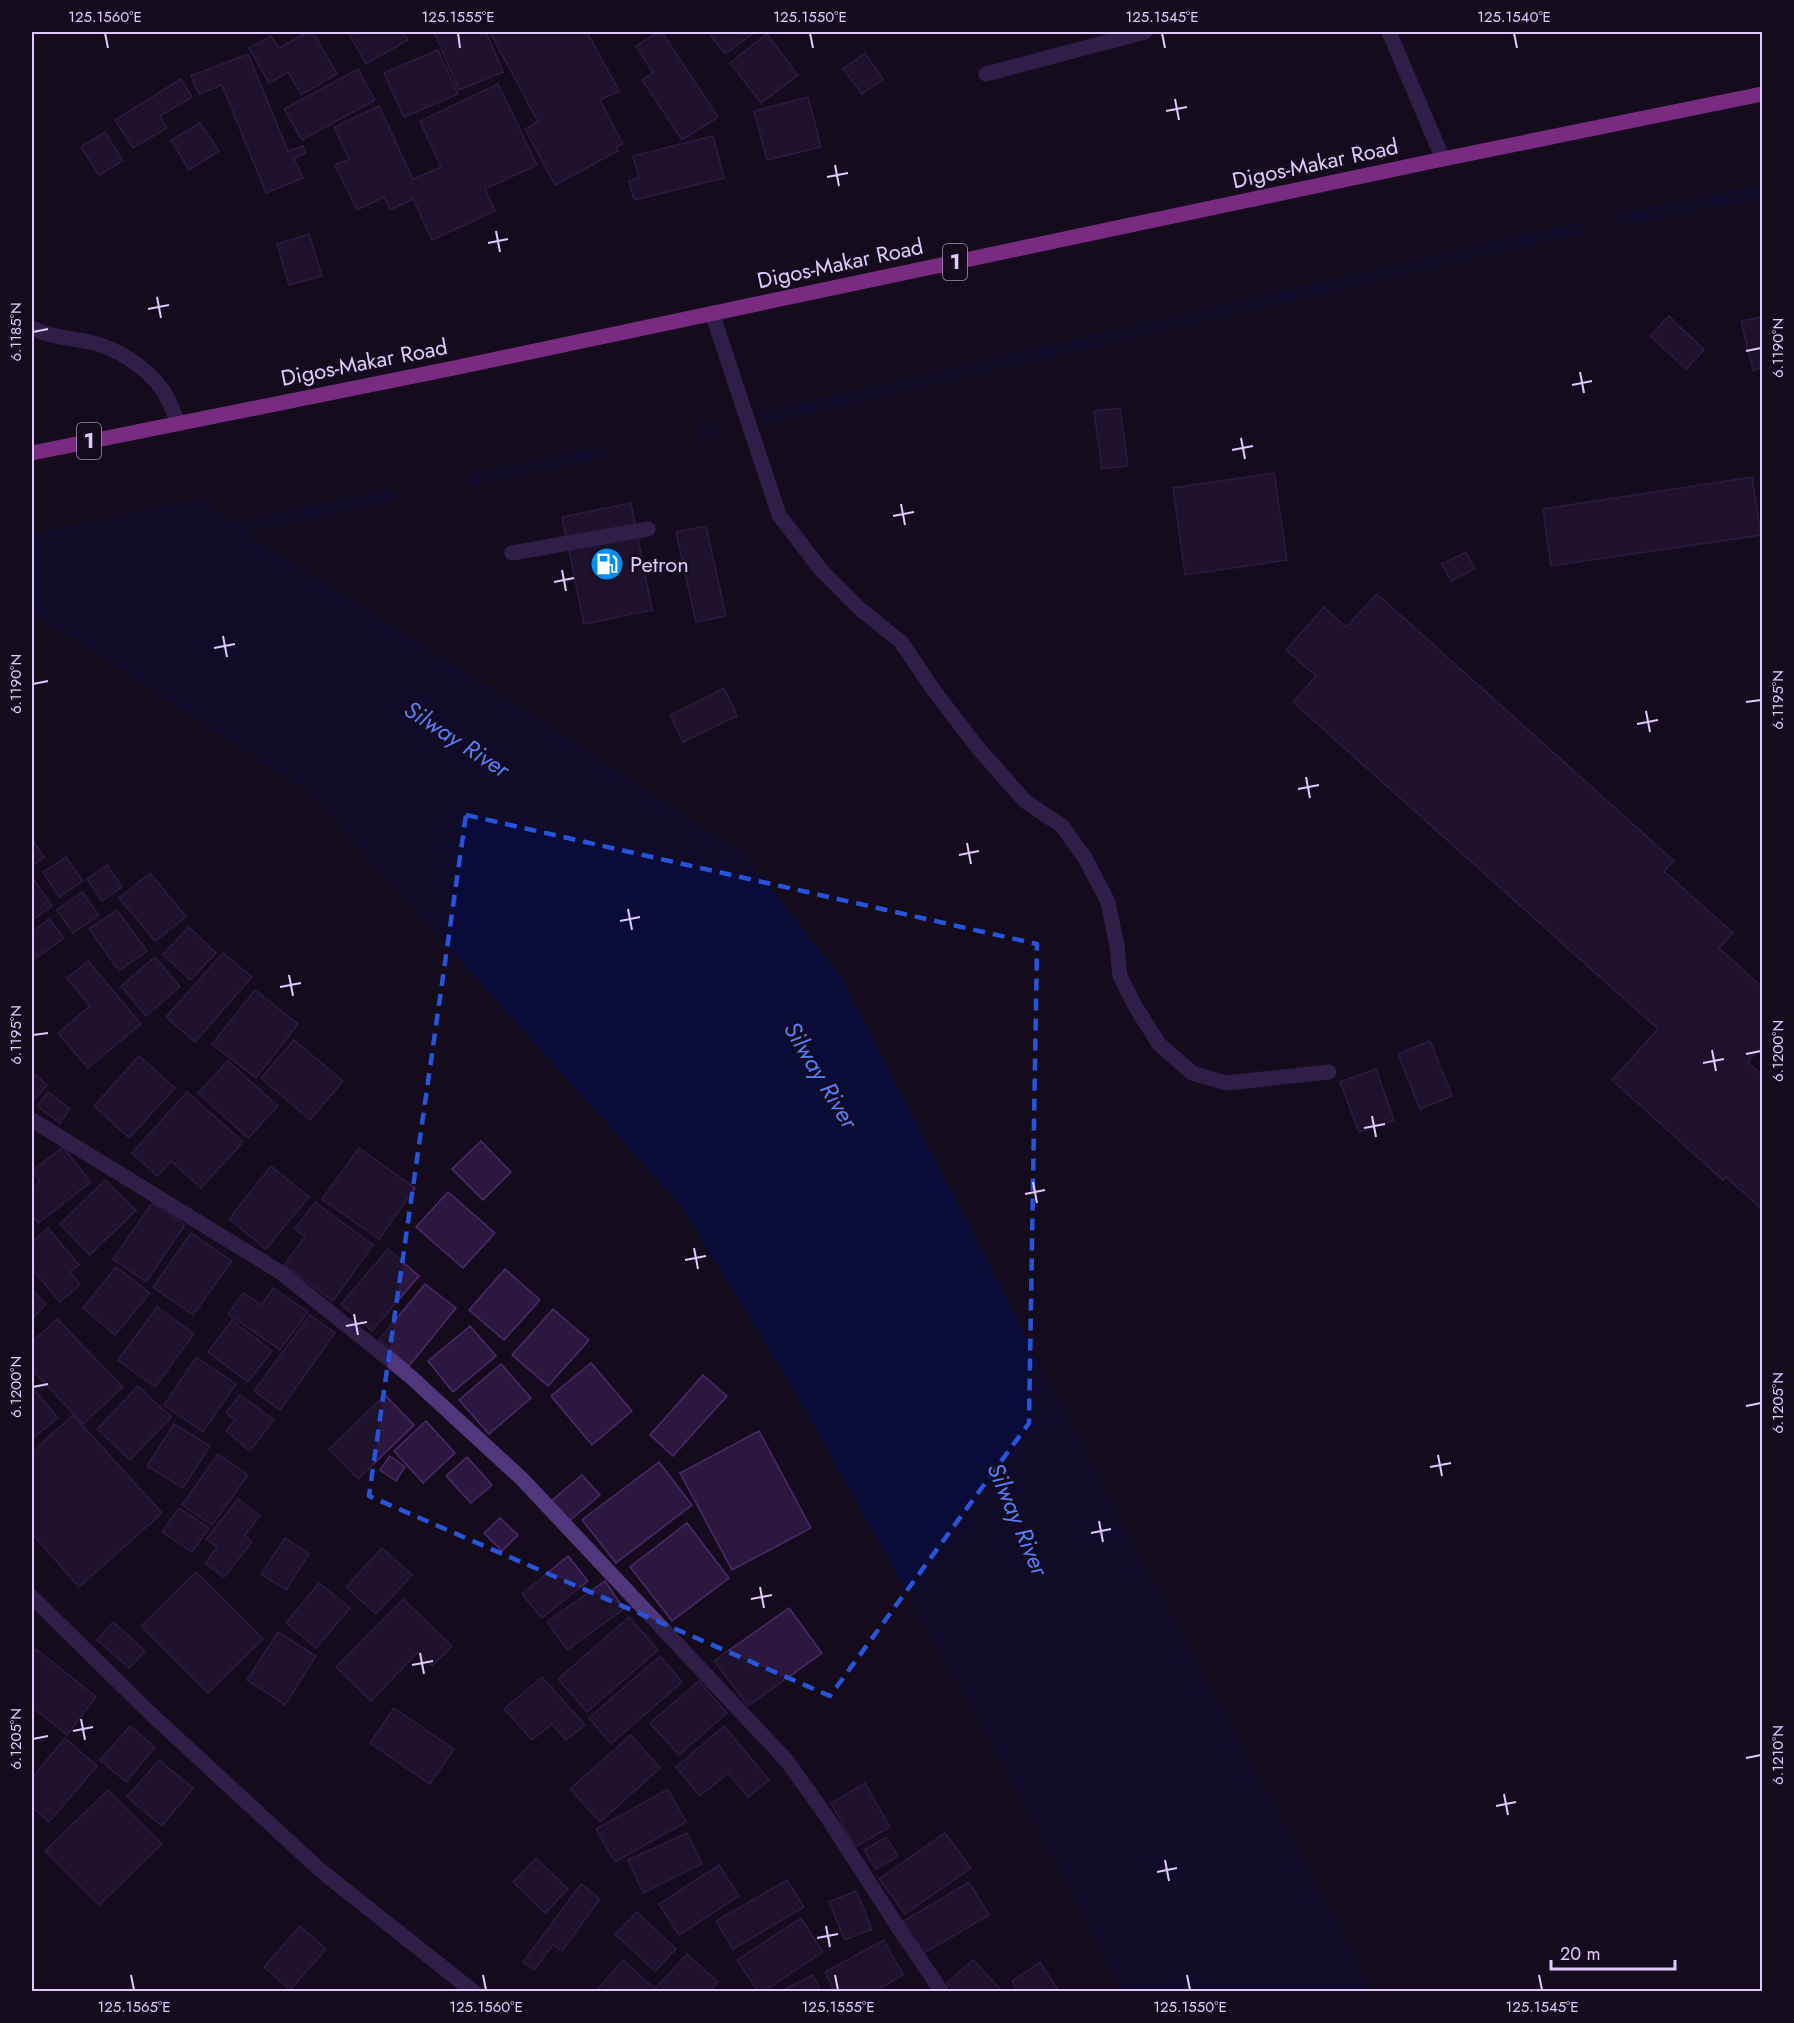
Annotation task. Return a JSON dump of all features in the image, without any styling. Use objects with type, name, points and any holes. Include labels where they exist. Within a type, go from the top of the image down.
[{"type":"main road","name":"Digos-Makar Road","points":[[32,453],[442,370],[1762,94]]},
{"type":"street","points":[[986,74],[1145,32]]},
{"type":"street","points":[[1389,32],[1443,159]]},
{"type":"street","points":[[712,313],[779,515],[821,570],[860,609],[901,642],[978,748],[1025,801],[1062,826],[1085,858],[1108,902],[1117,946],[1120,976],[1135,1006],[1159,1044],[1192,1072],[1226,1083],[1329,1072]]},
{"type":"street","points":[[32,328],[43,333],[93,343],[119,353],[145,370],[163,390],[178,422]]},
{"type":"street","points":[[512,553],[648,529]]},
{"type":"street","points":[[32,1120],[280,1272],[411,1377],[522,1479],[787,1761],[827,1817],[942,1992]]},
{"type":"street","points":[[32,1597],[150,1713],[320,1870],[474,1992]]},
{"type":"highlighted area","points":[[466,815],[1037,944],[1029,1423],[830,1696],[369,1496]]},
{"type":"water","name":"Silway River","points":[[32,373],[237,528],[528,712],[744,854],[841,977],[1127,1533],[1339,1927],[1371,1991],[1122,1991],[1026,1805],[791,1385],[681,1206],[309,792],[32,611]]},
{"type":"pier","points":[[34,371],[203,498],[32,535],[32,372]]},
{"type":"building","points":[[308,32],[313,32],[337,74],[301,95],[288,72],[269,83],[249,48],[271,36],[279,48]]},
{"type":"building","points":[[348,32],[403,32],[408,40],[366,64]]},
{"type":"building","points":[[434,32],[486,32],[503,72],[459,90]]},
{"type":"building","points":[[490,32],[587,32],[619,91],[600,100],[623,144],[616,147],[618,151],[555,185],[525,129],[538,122]]},
{"type":"building","points":[[662,32],[718,117],[682,140],[642,80],[653,73],[636,46]]},
{"type":"building","points":[[708,32],[755,32],[725,54]]},
{"type":"building","points":[[767,34],[798,75],[761,103],[730,63]]},
{"type":"building","points":[[438,50],[458,94],[404,117],[384,73]]},
{"type":"building","points":[[865,53],[883,79],[862,94],[843,69]]},
{"type":"building","points":[[248,54],[288,151],[303,146],[306,153],[294,158],[303,178],[266,193],[222,85],[199,94],[191,76]]},
{"type":"building","points":[[358,69],[375,100],[302,140],[284,109]]},
{"type":"building","points":[[181,79],[192,97],[160,116],[167,128],[133,148],[115,120]]},
{"type":"building","points":[[498,84],[537,165],[485,189],[495,211],[432,240],[413,199],[390,210],[384,197],[357,210],[335,165],[349,159],[334,127],[379,106],[413,179],[441,167],[420,121]]},
{"type":"building","points":[[808,97],[821,147],[767,160],[754,111]]},
{"type":"building","points":[[200,123],[219,151],[189,170],[171,140]]},
{"type":"building","points":[[105,132],[123,161],[99,175],[81,147]]},
{"type":"building","points":[[713,136],[724,178],[634,200],[629,181],[639,178],[633,156]]},
{"type":"building","points":[[309,234],[322,276],[289,285],[277,244]]},
{"type":"building","points":[[1669,316],[1704,350],[1686,369],[1650,336]]},
{"type":"building","points":[[1762,317],[1762,368],[1753,370],[1741,321]]},
{"type":"building","points":[[1120,408],[1128,466],[1102,469],[1094,411]]},
{"type":"building","points":[[1274,473],[1287,560],[1185,575],[1173,488]]},
{"type":"building","points":[[1752,477],[1761,535],[1551,566],[1543,509]]},
{"type":"building","name":"Petron","points":[[631,503],[652,610],[584,624],[562,517]]},
{"type":"building","points":[[706,526],[726,616],[696,622],[676,532]]},
{"type":"building","points":[[1466,552],[1475,569],[1451,581],[1442,564]]},
{"type":"building","points":[[1377,594],[1674,861],[1664,871],[1733,933],[1719,948],[1762,987],[1762,1045],[1748,1062],[1762,1075],[1762,1209],[1726,1177],[1723,1180],[1612,1080],[1658,1029],[1293,702],[1316,676],[1286,650],[1324,607],[1346,627]]},
{"type":"building","points":[[724,688],[737,716],[683,742],[670,715]]},
{"type":"building","points":[[32,839],[44,857],[32,866]]},
{"type":"building","points":[[66,857],[83,881],[59,897],[43,872]]},
{"type":"building","points":[[107,865],[122,887],[102,901],[87,879]]},
{"type":"building","points":[[150,873],[186,917],[155,941],[119,898]]},
{"type":"building","points":[[32,877],[52,906],[32,920]]},
{"type":"building","points":[[82,892],[99,915],[73,933],[57,910]]},
{"type":"building","points":[[117,910],[147,951],[119,971],[89,929]]},
{"type":"building","points":[[49,919],[64,938],[36,958],[32,952],[32,932]]},
{"type":"building","points":[[189,927],[216,953],[190,980],[163,954]]},
{"type":"building","points":[[223,953],[252,977],[195,1042],[166,1017]]},
{"type":"building","points":[[155,957],[180,987],[146,1016],[121,986]]},
{"type":"building","points":[[88,961],[141,1024],[88,1068],[58,1033],[90,1006],[67,978]]},
{"type":"building","points":[[255,990],[298,1024],[256,1078],[212,1044]]},
{"type":"building","points":[[294,1040],[343,1081],[310,1120],[261,1078]]},
{"type":"building","points":[[1430,1041],[1452,1096],[1420,1109],[1398,1054]]},
{"type":"building","points":[[139,1056],[175,1088],[129,1138],[94,1106]]},
{"type":"building","points":[[228,1061],[278,1106],[248,1138],[198,1093]]},
{"type":"building","points":[[1376,1069],[1394,1120],[1359,1132],[1340,1082]]},
{"type":"building","points":[[32,1071],[47,1085],[32,1102]]},
{"type":"building","points":[[48,1092],[70,1109],[60,1123],[37,1106]]},
{"type":"building","points":[[187,1092],[243,1142],[201,1188],[171,1161],[157,1176],[132,1153]]},
{"type":"building","points":[[481,1141],[511,1172],[483,1200],[452,1169]]},
{"type":"building","points":[[63,1147],[91,1182],[38,1223],[32,1215],[32,1188],[40,1182],[32,1171]]},
{"type":"building","points":[[359,1148],[415,1188],[379,1239],[322,1199]]},
{"type":"building","points":[[271,1166],[309,1197],[266,1249],[229,1219]]},
{"type":"building","points":[[105,1180],[136,1210],[90,1255],[60,1224]]},
{"type":"building","points":[[448,1192],[495,1233],[463,1268],[416,1227]]},
{"type":"building","points":[[315,1202],[373,1245],[333,1301],[284,1265],[305,1237],[295,1229]]},
{"type":"building","points":[[152,1203],[185,1225],[146,1282],[113,1259]]},
{"type":"building","points":[[48,1228],[79,1265],[70,1272],[80,1285],[60,1302],[32,1269],[32,1242]]},
{"type":"building","points":[[191,1233],[232,1261],[193,1315],[153,1287]]},
{"type":"building","points":[[388,1249],[419,1276],[372,1331],[341,1304]]},
{"type":"building","points":[[116,1267],[150,1293],[115,1335],[83,1308]]},
{"type":"building","points":[[505,1269],[540,1300],[504,1340],[469,1310]]},
{"type":"building","points":[[425,1284],[456,1308],[409,1366],[379,1340]]},
{"type":"building","points":[[273,1288],[308,1312],[280,1350],[228,1314],[243,1293],[262,1305]]},
{"type":"building","points":[[32,1290],[46,1304],[32,1319]]},
{"type":"building","points":[[157,1307],[194,1334],[155,1387],[118,1360]]},
{"type":"building","points":[[553,1309],[589,1340],[548,1386],[512,1355]]},
{"type":"building","points":[[310,1315],[335,1333],[280,1410],[254,1391]]},
{"type":"building","points":[[57,1319],[123,1387],[83,1424],[32,1370],[32,1342]]},
{"type":"building","points":[[232,1320],[272,1351],[248,1382],[208,1352]]},
{"type":"building","points":[[470,1326],[496,1356],[453,1392],[428,1361]]},
{"type":"building","points":[[196,1357],[236,1384],[203,1432],[164,1405]]},
{"type":"building","points":[[591,1363],[632,1411],[592,1445],[551,1396]]},
{"type":"building","points":[[501,1364],[531,1398],[489,1434],[459,1400]]},
{"type":"building","points":[[703,1375],[727,1396],[673,1456],[650,1435]]},
{"type":"building","points":[[138,1386],[171,1417],[130,1460],[97,1429]]},
{"type":"building","points":[[32,1387],[58,1418],[32,1439]]},
{"type":"building","points":[[240,1395],[274,1420],[250,1451],[226,1431],[235,1420],[226,1413]]},
{"type":"building","points":[[385,1395],[414,1425],[358,1479],[329,1449]]},
{"type":"building","points":[[73,1415],[162,1513],[79,1587],[32,1534],[32,1452]]},
{"type":"building","points":[[426,1421],[455,1453],[423,1483],[394,1451]]},
{"type":"building","points":[[174,1424],[210,1446],[183,1488],[147,1466]]},
{"type":"building","points":[[759,1431],[811,1528],[732,1570],[680,1473]]},
{"type":"building","points":[[218,1454],[248,1475],[212,1525],[182,1505]]},
{"type":"building","points":[[390,1456],[405,1467],[396,1481],[380,1470]]},
{"type":"building","points":[[467,1457],[492,1485],[471,1503],[446,1476]]},
{"type":"building","points":[[659,1462],[692,1505],[616,1563],[582,1520]]},
{"type":"building","points":[[582,1475],[600,1495],[568,1522],[551,1501]]},
{"type":"building","points":[[238,1499],[260,1516],[245,1535],[252,1542],[224,1577],[205,1563],[217,1547],[206,1539]]},
{"type":"building","points":[[179,1508],[209,1528],[192,1552],[162,1532]]},
{"type":"building","points":[[500,1518],[518,1535],[502,1551],[484,1533]]},
{"type":"building","points":[[687,1523],[729,1578],[672,1621],[630,1567]]},
{"type":"building","points":[[285,1538],[309,1554],[286,1590],[261,1574]]},
{"type":"building","points":[[382,1548],[412,1575],[376,1614],[346,1587]]},
{"type":"building","points":[[568,1556],[588,1581],[542,1618],[522,1594]]},
{"type":"building","points":[[196,1572],[263,1639],[208,1693],[141,1626]]},
{"type":"building","points":[[605,1581],[624,1609],[567,1650],[547,1622]]},
{"type":"building","points":[[319,1583],[350,1608],[316,1648],[286,1623]]},
{"type":"building","points":[[403,1599],[452,1646],[432,1666],[418,1652],[371,1701],[336,1667]]},
{"type":"building","points":[[789,1608],[822,1653],[748,1706],[714,1661]]},
{"type":"building","points":[[629,1617],[658,1650],[587,1712],[558,1679]]},
{"type":"building","points":[[113,1622],[145,1651],[129,1668],[97,1640]]},
{"type":"building","points":[[278,1632],[316,1656],[285,1705],[247,1680]]},
{"type":"building","points":[[36,1649],[96,1697],[67,1735],[32,1707],[32,1654]]},
{"type":"building","points":[[660,1656],[682,1682],[611,1744],[589,1718]]},
{"type":"building","points":[[542,1677],[585,1725],[566,1740],[552,1724],[532,1740],[504,1709]]},
{"type":"building","points":[[699,1681],[727,1713],[679,1755],[650,1723]]},
{"type":"building","points":[[394,1708],[454,1749],[430,1784],[370,1743]]},
{"type":"building","points":[[130,1726],[155,1747],[126,1782],[100,1760]]},
{"type":"building","points":[[724,1726],[769,1780],[748,1797],[728,1773],[700,1796],[676,1767]]},
{"type":"building","points":[[631,1735],[660,1768],[600,1822],[570,1789]]},
{"type":"building","points":[[65,1738],[97,1766],[49,1822],[32,1807],[32,1778]]},
{"type":"building","points":[[159,1760],[193,1788],[162,1826],[127,1797]]},
{"type":"building","points":[[865,1783],[890,1827],[855,1847],[831,1803]]},
{"type":"building","points":[[668,1789],[686,1822],[615,1862],[596,1829]]},
{"type":"building","points":[[108,1790],[162,1844],[99,1905],[45,1851]]},
{"type":"building","points":[[687,1833],[702,1864],[643,1893],[628,1860]]},
{"type":"building","points":[[945,1833],[971,1868],[905,1914],[879,1879]]},
{"type":"building","points":[[886,1837],[898,1856],[876,1869],[864,1850]]},
{"type":"building","points":[[536,1858],[568,1889],[545,1913],[513,1882]]},
{"type":"building","points":[[719,1865],[739,1896],[679,1935],[659,1904]]},
{"type":"building","points":[[787,1880],[804,1907],[733,1949],[716,1921]]},
{"type":"building","points":[[969,1882],[989,1915],[921,1955],[902,1922]]},
{"type":"building","points":[[581,1884],[600,1899],[562,1951],[553,1945],[534,1970],[523,1962]]},
{"type":"building","points":[[856,1891],[872,1929],[845,1940],[829,1902]]},
{"type":"building","points":[[637,1912],[676,1949],[655,1971],[615,1934]]},
{"type":"building","points":[[801,1918],[823,1952],[763,1992],[758,1992],[737,1960]]},
{"type":"building","points":[[300,1926],[326,1949],[290,1990],[264,1967]]},
{"type":"building","points":[[884,1940],[903,1975],[873,1992],[835,1992],[825,1972]]},
{"type":"building","points":[[687,1954],[718,1982],[709,1992],[595,1992],[623,1960],[655,1989]]},
{"type":"building","points":[[973,1960],[1003,1992],[955,1992],[947,1983]]},
{"type":"building","points":[[1040,1962],[1059,1992],[1018,1992],[1012,1981]]},
{"type":"building","points":[[813,1975],[821,1992],[779,1992]]},
{"type":"waterway","points":[[1620,220],[1762,191]]},
{"type":"waterway","points":[[764,418],[1578,228]]},
{"type":"waterway","points":[[703,431],[713,429]]},
{"type":"waterway","points":[[475,479],[602,452]]},
{"type":"waterway","points":[[223,531],[389,495]]},
{"type":"place","name":"Petron","points":[[607,564]]}]
